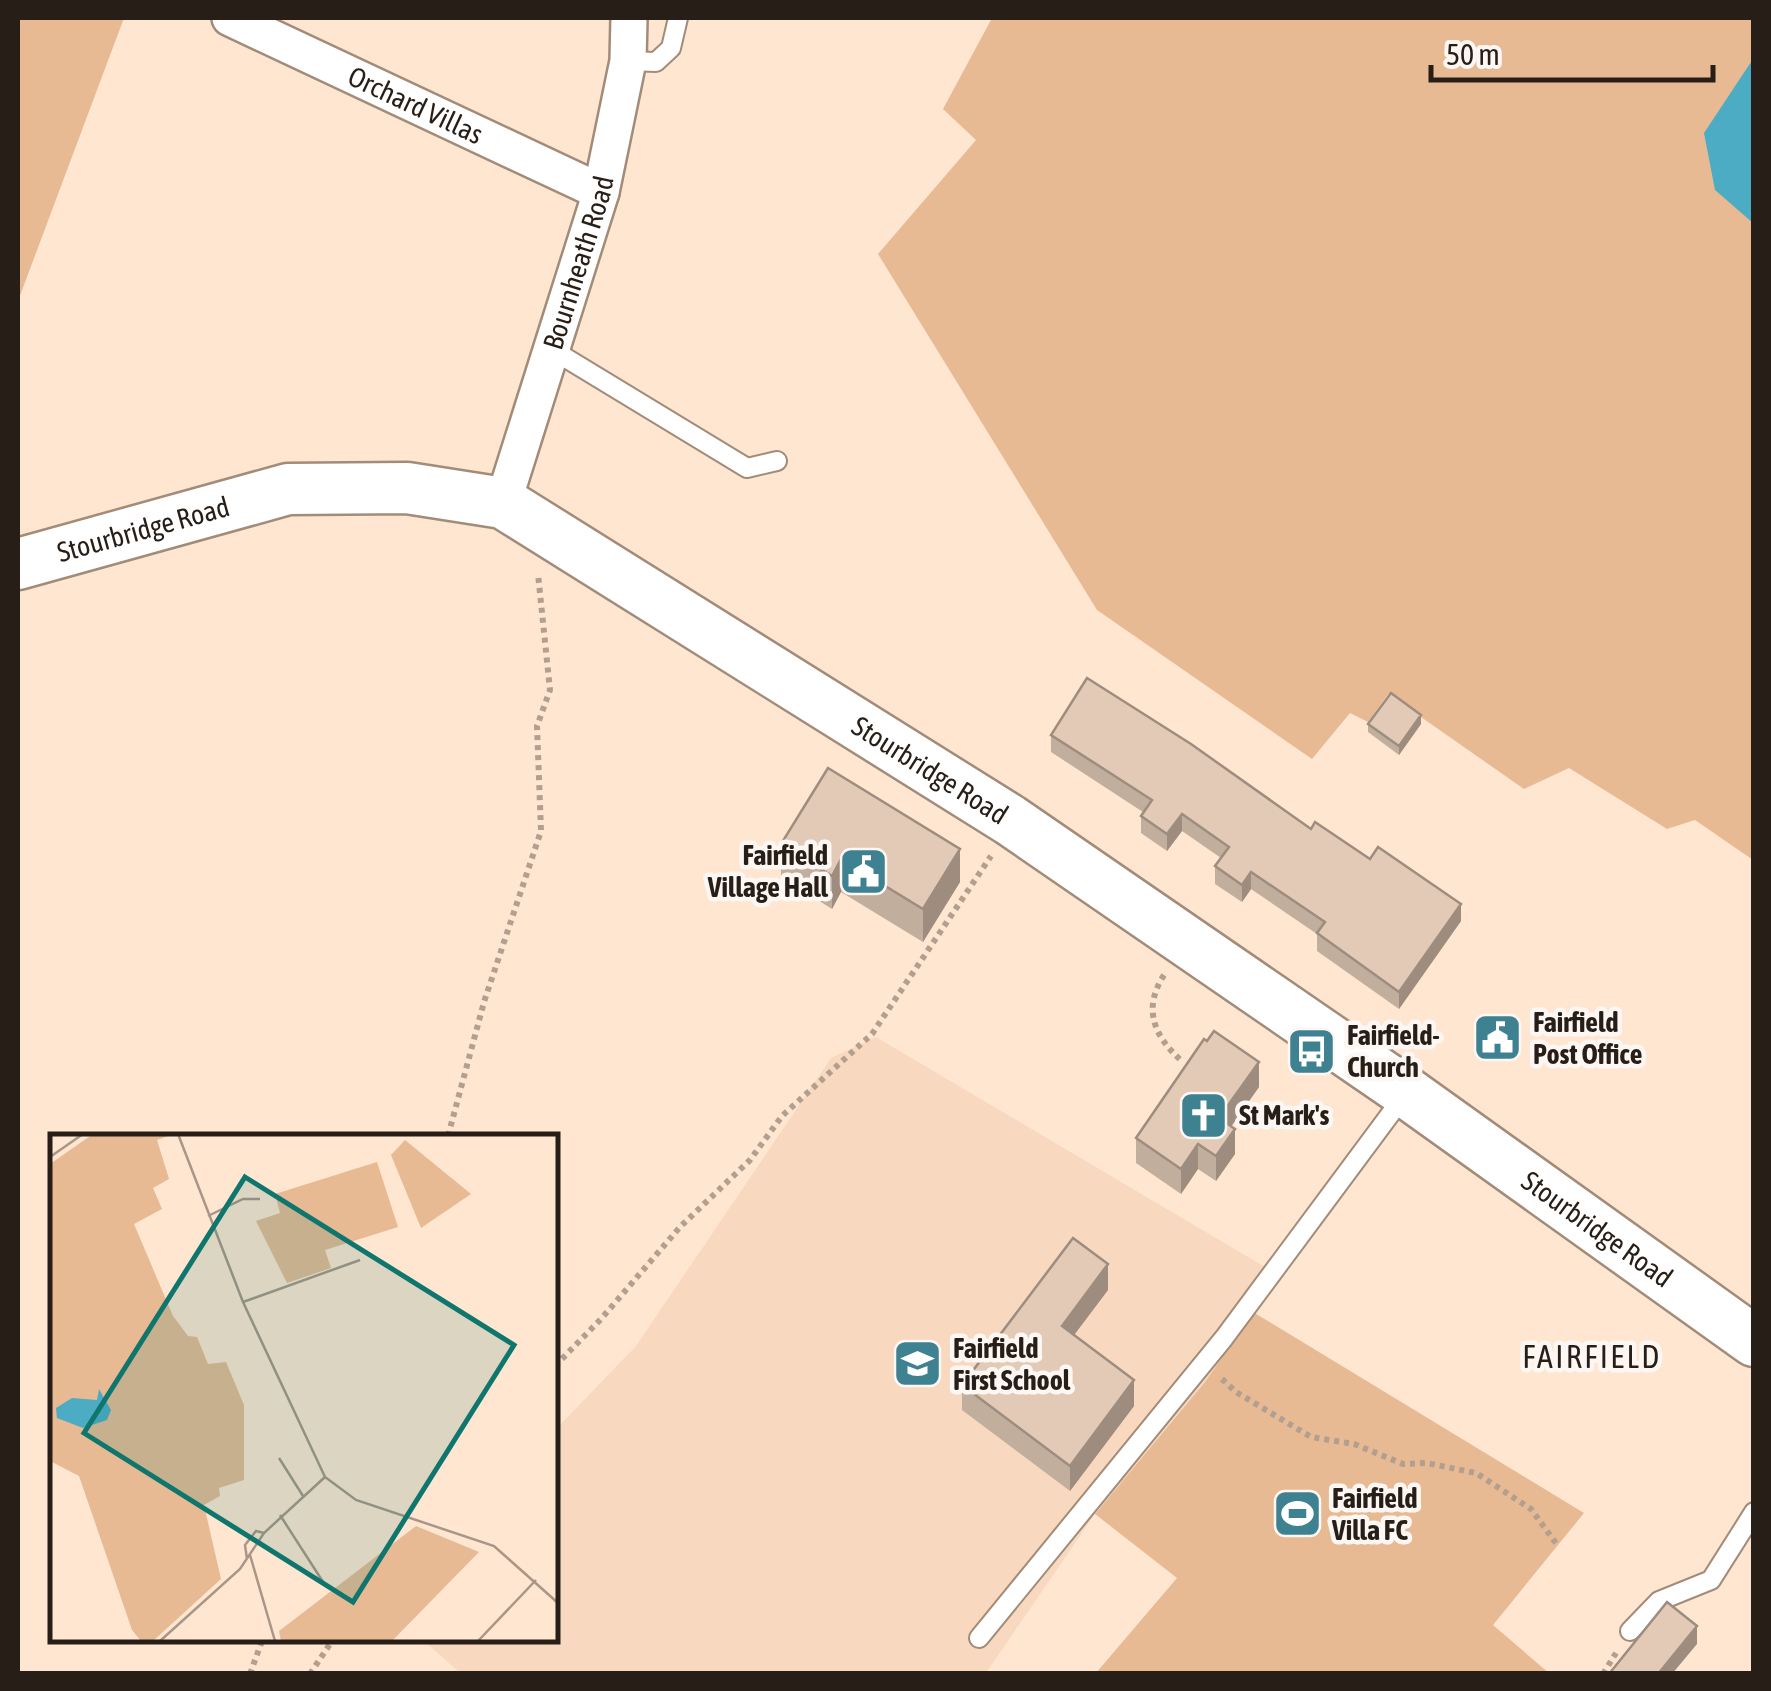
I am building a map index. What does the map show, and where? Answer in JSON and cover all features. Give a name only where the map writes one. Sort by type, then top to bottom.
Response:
[{"type":"main road","name":"Stourbridge Road","points":[[18,564],[288,489],[408,488],[518,512],[1014,823],[1406,1092],[1754,1340]]},
{"type":"street","name":"Orchard Villas","points":[[230,18],[600,192]]},
{"type":"street","name":"Bournheath Road","points":[[518,512],[551,349],[600,192],[628,61],[628,18]]},
{"type":"lane","points":[[628,61],[656,62],[671,48],[678,18]]},
{"type":"lane","points":[[551,349],[747,468],[778,461]]},
{"type":"lane","points":[[979,1638],[1224,1338],[1406,1092]]},
{"type":"lane","points":[[1630,1631],[1660,1601],[1711,1580],[1754,1512]]},
{"type":"path","points":[[449,1134],[484,1002],[540,831],[537,726],[550,690],[518,512]]},
{"type":"path","points":[[558,1363],[680,1227],[750,1160],[782,1116],[872,1034],[1014,823]]},
{"type":"path","points":[[1183,1062],[1158,1036],[1152,1020],[1158,985],[1188,942]]},
{"type":"path","points":[[1213,1371],[1236,1392],[1311,1436],[1354,1444],[1403,1464],[1476,1473],[1531,1509],[1558,1546]]},
{"type":"path","points":[[250,1674],[262,1641]]},
{"type":"path","points":[[310,1674],[332,1641]]},
{"type":"shaded area","points":[[18,18],[124,18],[18,301]]},
{"type":"shaded area","points":[[992,18],[1753,18],[1753,860],[1695,820],[1667,829],[1569,768],[1524,789],[1388,694],[1368,722],[1350,713],[1312,759],[1097,610],[878,254],[976,140],[943,109]]},
{"type":"shaded area","name":"Fairfield First School","points":[[876,1037],[1265,1267],[1253,1312],[1205,1382],[1095,1514],[986,1673],[460,1673],[424,1641],[558,1641],[558,1427],[636,1346],[831,1058]]},
{"type":"shaded area","points":[[1253,1312],[1584,1513],[1493,1625],[1550,1674],[1096,1673],[1177,1578],[1095,1514],[1205,1382]]},
{"type":"water","points":[[1753,59],[1753,223],[1715,190],[1704,133]]},
{"type":"building","points":[[1087,678],[1191,744],[1311,829],[1315,822],[1370,859],[1378,847],[1461,904],[1399,992],[1317,933],[1325,922],[1251,872],[1242,885],[1215,866],[1229,847],[1182,814],[1167,834],[1141,816],[1152,800],[1051,735]]},
{"type":"building","points":[[1391,693],[1421,715],[1399,746],[1368,724]]},
{"type":"building","points":[[828,768],[960,849],[923,909],[841,859],[832,876],[781,844]]},
{"type":"building","name":"St Mark's","points":[[1214,1031],[1259,1062],[1219,1118],[1235,1129],[1216,1156],[1198,1144],[1181,1169],[1136,1138],[1204,1039],[1207,1041]]},
{"type":"building","points":[[1073,1238],[1108,1264],[1062,1326],[1134,1380],[1070,1466],[962,1385]]},
{"type":"building","points":[[1667,1602],[1697,1626],[1658,1674],[1609,1674]]},
{"type":"place","name":"Fairfield Village Hall","points":[[863,871]]},
{"type":"place","name":"Fairfield Post Office","points":[[1498,1038]]},
{"type":"place","name":"Fairfield- Church","points":[[1312,1051]]},
{"type":"place","name":"St Mark's","points":[[1204,1115]]},
{"type":"place","name":"Fairfield First School","points":[[918,1364]]},
{"type":"place","name":"Fairfield Villa FC","points":[[1297,1514]]},
{"type":"district","name":"FAIRFIELD","points":[[1592,1356]]}]
